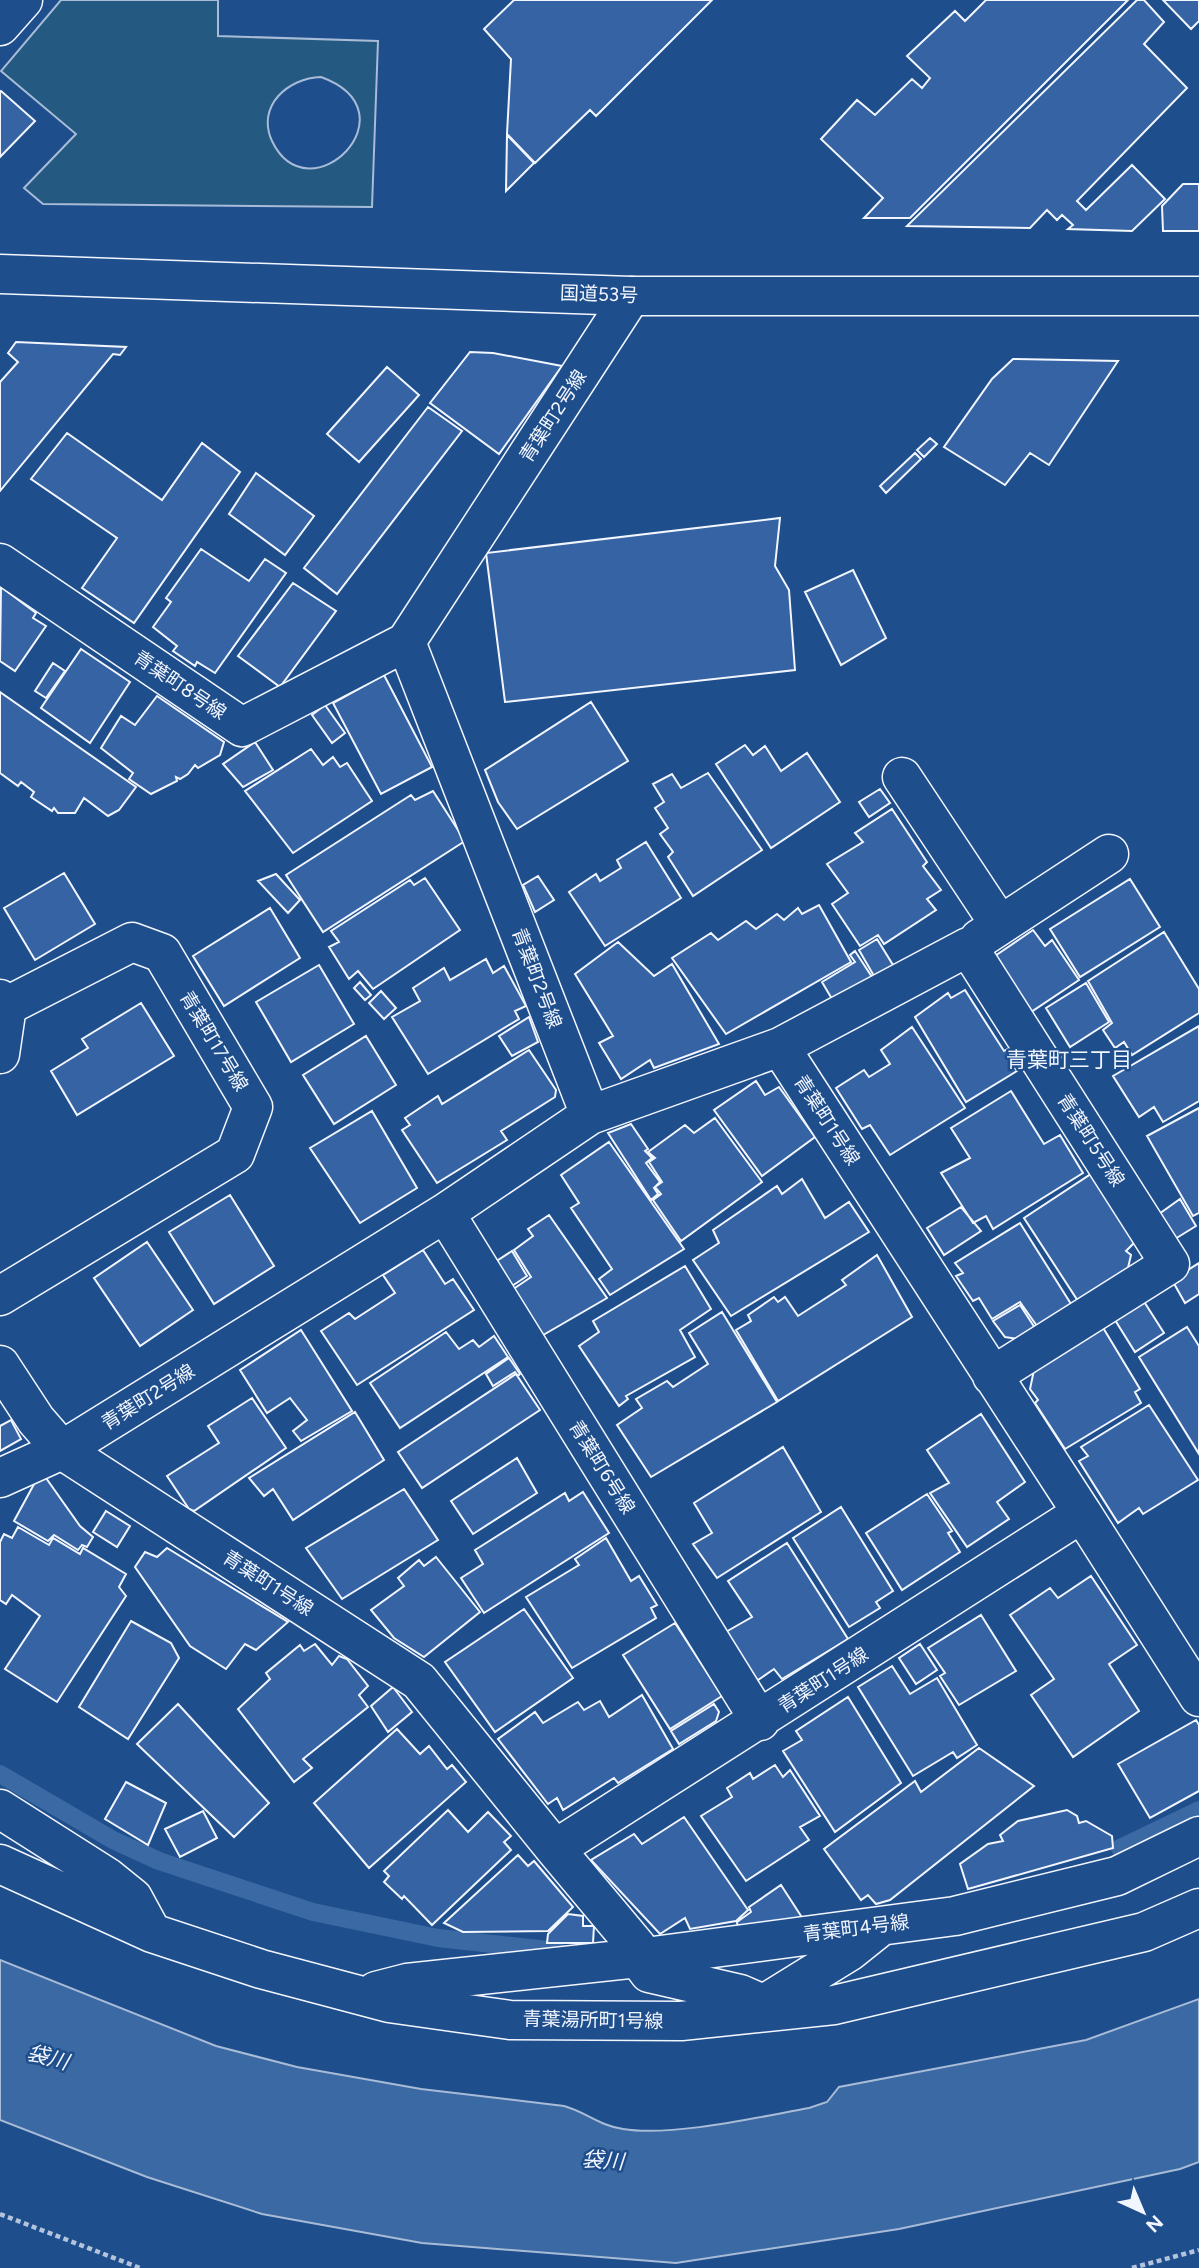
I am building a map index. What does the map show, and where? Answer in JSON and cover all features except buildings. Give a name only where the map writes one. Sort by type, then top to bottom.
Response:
[{"type":"main road","points":[[0,26],[23,0]]},
{"type":"main road","name":"国道53号","points":[[0,274],[631,296],[1199,296]]},
{"type":"main road","name":"青葉町2号線","points":[[0,1478],[62,1450],[445,1213],[590,1115],[406,642],[631,296]]},
{"type":"main road","name":"青葉町8号線","points":[[0,563],[242,727],[406,642]]},
{"type":"main road","points":[[902,777],[1000,925]]},
{"type":"main road","points":[[590,1115],[780,1047],[968,947],[1109,854]]},
{"type":"main road","name":"青葉町17号線","points":[[0,1296],[235,1154],[253,1107],[162,953],[132,942],[4,1003]]},
{"type":"main road","name":"青葉町5号線","points":[[968,947],[1185,1256],[992,1376]]},
{"type":"main road","points":[[0,1054],[4,1003]]},
{"type":"main road","name":"青葉町1号線","points":[[0,1364],[36,1420],[62,1450],[419,1681],[555,1849],[760,1721],[1082,1513],[780,1047]]},
{"type":"main road","name":"青葉町6号線","points":[[445,1213],[760,1721]]},
{"type":"main road","points":[[1082,1513],[1199,1697]]},
{"type":"main road","points":[[0,1810],[115,1884],[132,1898],[152,1933]]},
{"type":"main road","name":"青葉町4号線","points":[[360,1995],[407,1983],[638,1958],[955,1916],[1117,1876],[1199,1836]]},
{"type":"main road","points":[[555,1849],[637,1947],[638,1958],[649,1973],[740,1994],[771,2008],[881,1925]]},
{"type":"main road","name":"青葉湯所町1号線","points":[[0,1864],[152,1933],[261,1969],[389,2003],[510,2020],[681,2021],[771,2008],[834,2005],[1144,1932],[1199,1908]]},
{"type":"path","points":[[0,2214],[141,2268]]},
{"type":"path","points":[[1132,2268],[1199,2250]]},
{"type":"shaded area","points":[[61,0],[218,0],[218,36],[378,41],[372,207],[43,204],[24,188],[76,134],[1,71]],"holes":[[[321,77],[348,93],[359,113],[357,133],[346,151],[329,164],[309,168],[289,162],[272,141],[268,128],[268,116],[278,96],[297,82]]]},
{"type":"water","name":"袋川","points":[[0,1960],[216,2046],[297,2067],[421,2089],[564,2106],[615,2127],[643,2131],[716,2125],[809,2108],[827,2102],[839,2087],[1086,2040],[1199,1999],[1199,2162],[1180,2169],[899,2229],[676,2263],[422,2243],[262,2214],[147,2177],[0,2120]]},
{"type":"waterway","points":[[0,1774],[113,1840],[159,1861],[313,1912],[438,1938],[557,1951]]},
{"type":"waterway","points":[[1120,1848],[1199,1810]]},
{"type":"district","name":"青葉町三丁目","points":[[1069,1059]]}]
